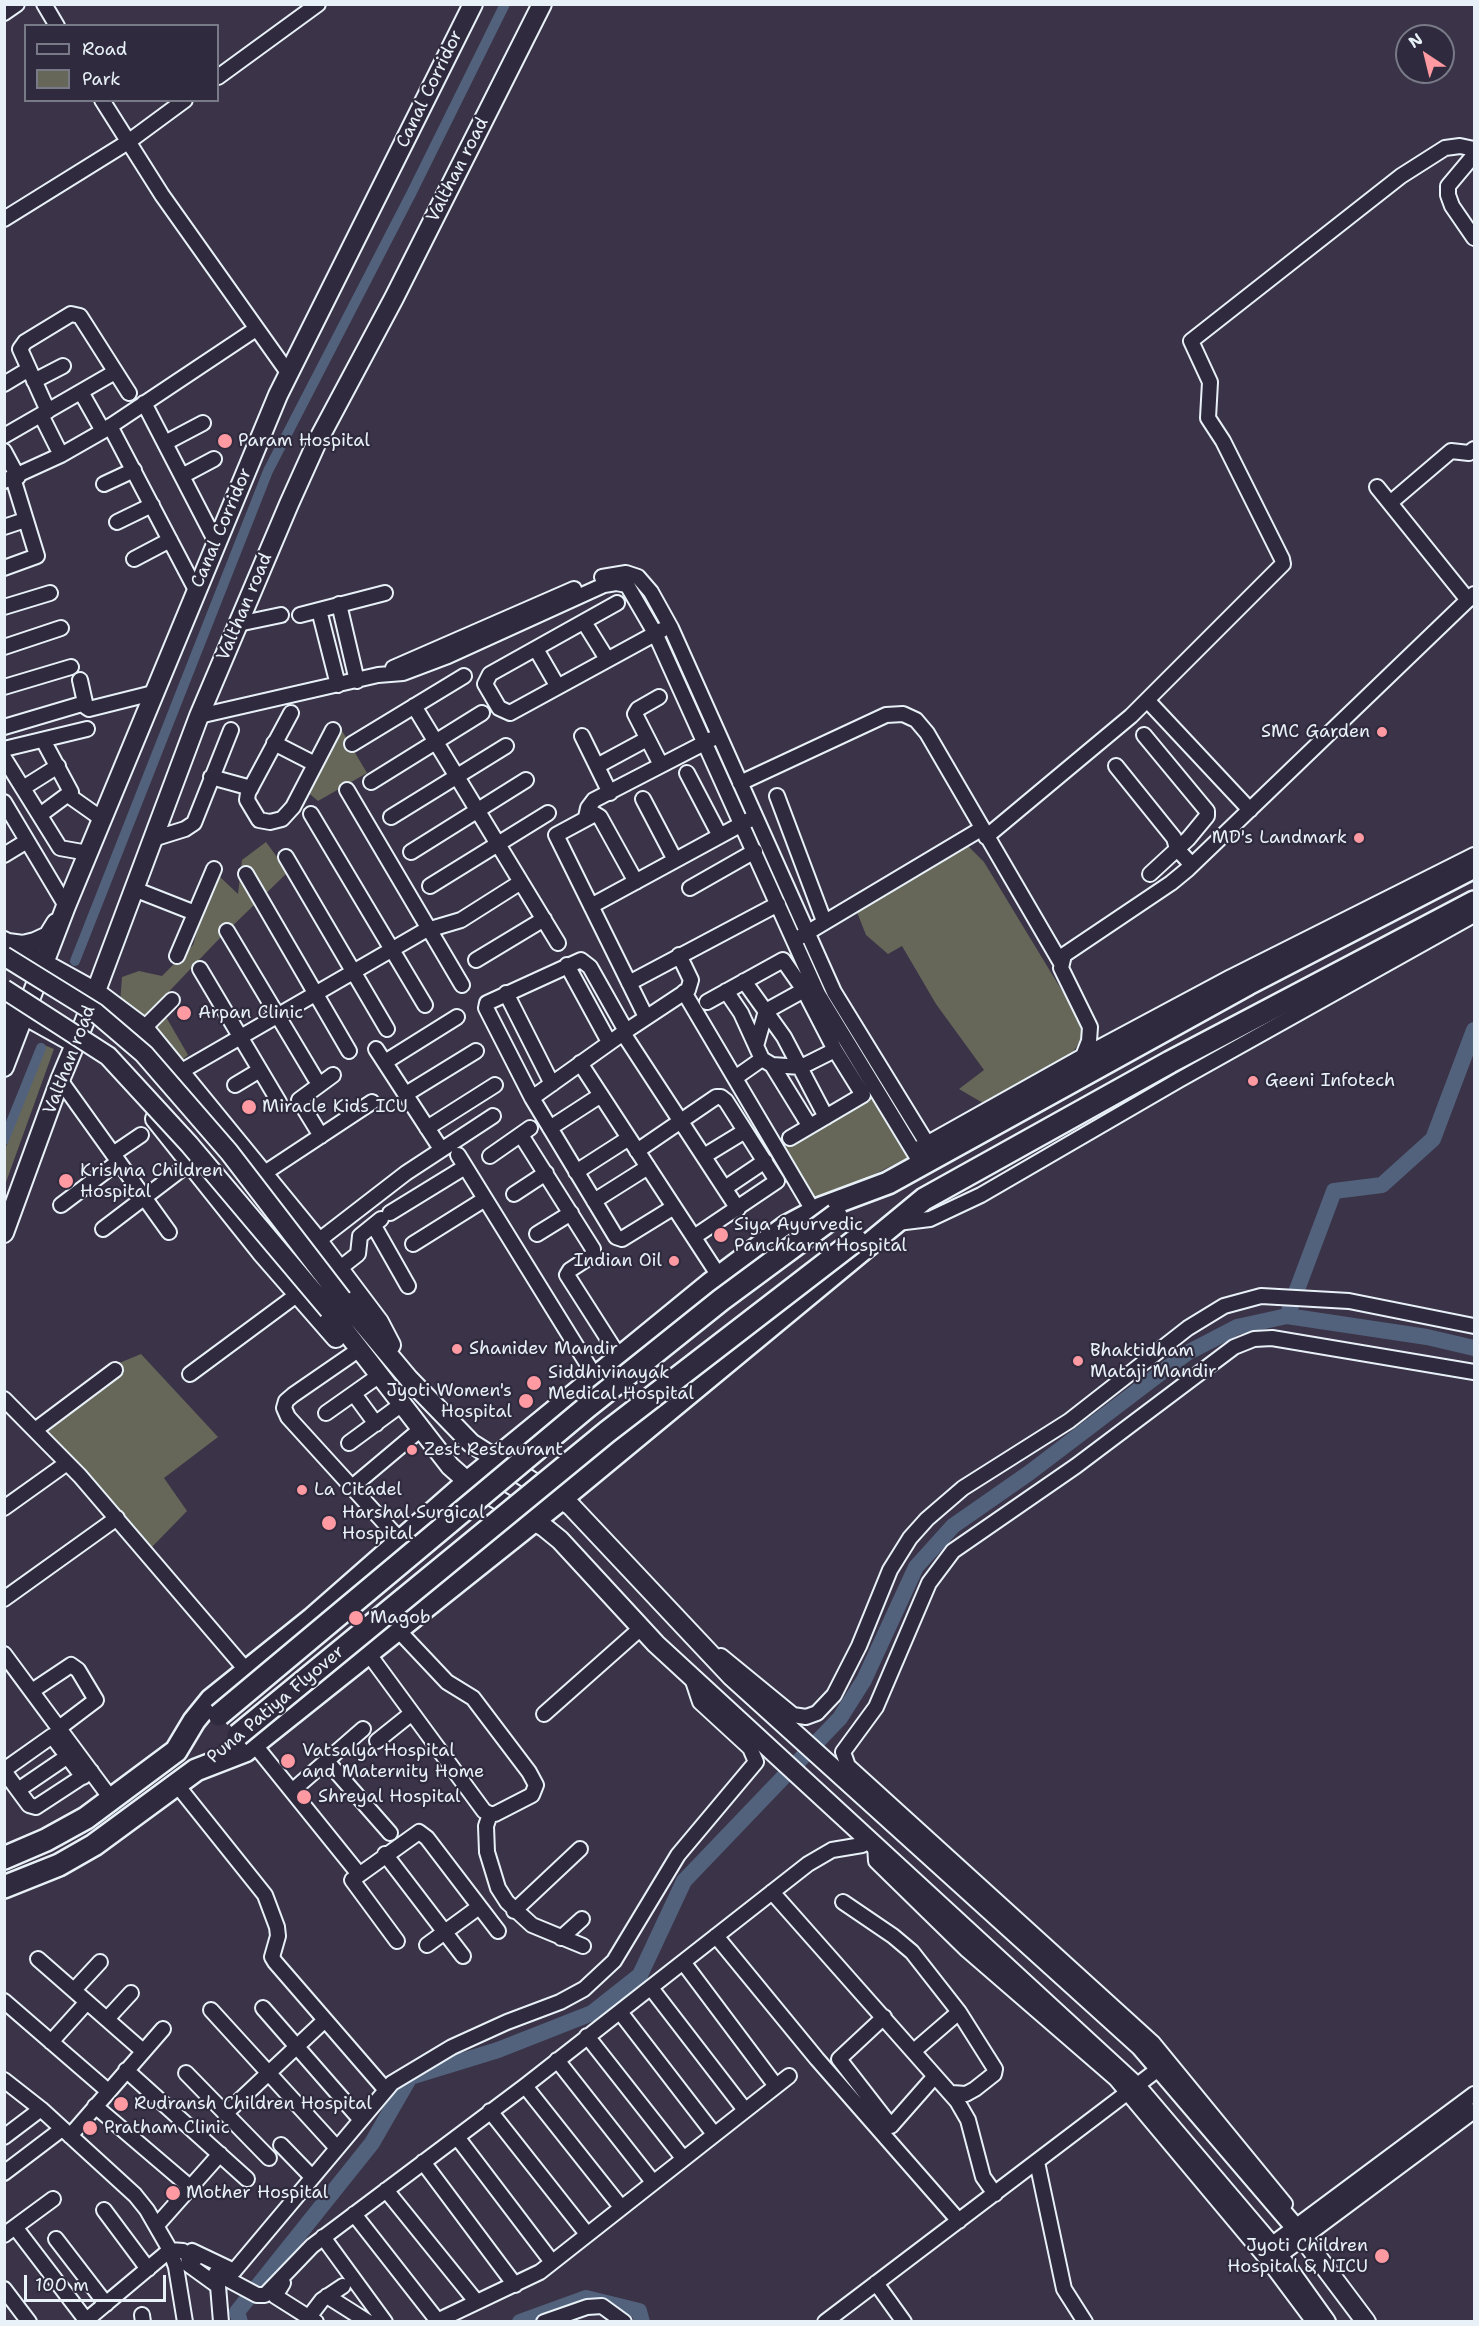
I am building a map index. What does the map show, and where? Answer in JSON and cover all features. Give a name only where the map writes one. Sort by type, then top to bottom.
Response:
[{"type":"highway","points":[[176,1751],[194,1721],[211,1700],[248,1671],[468,1482],[719,1276],[786,1226],[814,1212],[888,1183],[925,1154],[1240,981],[1399,906],[1474,867]]},
{"type":"highway","points":[[246,1739],[368,1653],[561,1499],[924,1199],[1170,1062],[1432,932],[1474,902]]},
{"type":"highway","points":[[1375,905],[1399,906]]},
{"type":"highway","name":"Puna Patiya Flyover","points":[[8,1853],[67,1830],[109,1802],[176,1751],[586,1408],[730,1293],[836,1215],[888,1183]]},
{"type":"highway","name":"Puna Patiya Flyover","points":[[124,1825],[196,1770],[246,1739],[606,1432],[856,1240],[924,1199]]},
{"type":"highway","points":[[11,1884],[59,1865],[124,1825]]},
{"type":"highway","points":[[4,1900],[62,1875],[98,1853],[124,1825]]},
{"type":"main road","name":"Canal Corridor","points":[[4,1067],[14,1009],[44,965],[153,693],[289,374],[473,4]]},
{"type":"main road","name":"Valthan road","points":[[4,1233],[199,716],[316,444],[394,298],[542,4]]},
{"type":"main road","points":[[5,947],[23,945],[48,936],[66,906]]},
{"type":"main road","points":[[5,947],[96,992],[144,1028],[318,1241],[378,1322],[409,1379]]},
{"type":"main road","points":[[5,947],[96,1014],[144,1054],[229,1152],[336,1304],[384,1383]]},
{"type":"main road","points":[[4,989],[89,1041],[115,1063],[336,1304],[471,1443],[495,1461],[561,1499],[579,1513],[731,1677],[1140,2046],[1164,2065],[1301,2230],[1366,2322]]},
{"type":"main road","points":[[14,1009],[75,1044],[123,1082],[298,1294],[351,1354],[384,1383],[450,1466],[468,1482],[560,1540],[641,1628],[709,1695],[855,1826],[1132,2089],[1275,2250],[1326,2322]]},
{"type":"street","points":[[4,13],[17,4]]},
{"type":"street","points":[[44,4],[56,24]]},
{"type":"street","points":[[219,76],[318,4]]},
{"type":"street","points":[[103,102],[128,142],[289,374]]},
{"type":"street","points":[[4,219],[128,142],[182,102]]},
{"type":"street","points":[[794,941],[824,921],[983,833],[1147,700],[1283,564],[1223,441],[1208,418],[1210,382],[1191,340],[1401,176],[1445,148],[1460,146],[1474,149]]},
{"type":"street","points":[[1474,155],[1448,186],[1448,195],[1452,206],[1474,238]]},
{"type":"street","points":[[62,455],[44,413],[32,375],[20,349],[21,346],[76,313],[129,393]]},
{"type":"street","points":[[12,479],[62,455],[106,429],[256,329]]},
{"type":"street","points":[[4,384],[63,366]]},
{"type":"street","points":[[4,436],[116,372]]},
{"type":"street","points":[[81,392],[134,470],[196,590]]},
{"type":"street","points":[[144,403],[216,542]]},
{"type":"street","points":[[165,443],[203,423]]},
{"type":"street","points":[[1390,503],[1451,452],[1469,453],[1474,449]]},
{"type":"street","points":[[4,451],[37,556],[4,568]]},
{"type":"street","points":[[182,476],[214,459]]},
{"type":"street","points":[[104,484],[134,470]]},
{"type":"street","points":[[1083,1056],[1089,1041],[1090,1027],[1061,969],[1064,955],[1171,883],[1192,865],[1471,597],[1377,487]]},
{"type":"street","points":[[117,522],[152,505]]},
{"type":"street","points":[[4,527],[25,520]]},
{"type":"street","points":[[134,559],[170,540]]},
{"type":"street","points":[[199,716],[378,675],[614,574],[626,573],[645,583],[669,626],[740,783],[755,851],[818,994],[925,1154]]},
{"type":"street","points":[[378,675],[403,673],[448,656],[594,590],[616,583],[627,585],[655,633],[706,742],[749,820],[834,992],[925,1154]]},
{"type":"street","points":[[4,608],[50,593]]},
{"type":"street","points":[[300,615],[385,593]]},
{"type":"street","points":[[617,603],[489,674],[485,684],[499,708],[510,713],[669,626]]},
{"type":"street","points":[[339,604],[357,681]]},
{"type":"street","points":[[319,610],[338,685]]},
{"type":"street","points":[[238,624],[281,615]]},
{"type":"street","points":[[584,622],[606,659]]},
{"type":"street","points":[[4,647],[61,628]]},
{"type":"street","points":[[536,649],[558,687]]},
{"type":"street","points":[[4,687],[71,666]]},
{"type":"street","points":[[352,744],[464,676]]},
{"type":"street","points":[[80,680],[85,703],[89,709],[153,693]]},
{"type":"street","points":[[659,697],[638,709],[635,714],[661,765]]},
{"type":"street","points":[[1147,700],[1250,810]]},
{"type":"street","points":[[85,703],[4,729],[6,752],[23,788],[60,848],[88,853]]},
{"type":"street","points":[[414,706],[558,943]]},
{"type":"street","points":[[291,713],[251,788],[247,800],[260,820],[270,822],[282,819],[293,807],[333,730]]},
{"type":"street","points":[[371,782],[482,713]]},
{"type":"street","points":[[740,783],[886,715],[903,714],[916,720],[927,732],[983,833],[1061,963]]},
{"type":"street","points":[[6,752],[87,729]]},
{"type":"street","points":[[153,839],[190,827],[231,730]]},
{"type":"street","points":[[586,818],[590,804],[719,735]]},
{"type":"street","points":[[1144,735],[1207,811],[1204,823],[1180,842],[1150,874]]},
{"type":"street","points":[[582,736],[610,793]]},
{"type":"street","points":[[597,766],[647,739]]},
{"type":"street","points":[[40,815],[68,795],[70,788],[43,740]]},
{"type":"street","points":[[274,743],[315,765]]},
{"type":"street","points":[[391,817],[506,746]]},
{"type":"street","points":[[23,788],[58,766]]},
{"type":"street","points":[[1116,766],[1180,842],[1192,865]]},
{"type":"street","points":[[687,773],[720,836]]},
{"type":"street","points":[[212,777],[251,788]]},
{"type":"street","points":[[411,852],[526,780]]},
{"type":"street","points":[[347,790],[462,985]]},
{"type":"street","points":[[68,795],[102,819]]},
{"type":"street","points":[[777,796],[824,921]]},
{"type":"street","points":[[643,799],[675,860]]},
{"type":"street","points":[[4,802],[66,906]]},
{"type":"street","points":[[430,886],[548,813]]},
{"type":"street","points":[[311,814],[425,1005]]},
{"type":"street","points":[[636,882],[600,817],[595,814],[556,836],[646,1017]]},
{"type":"street","points":[[591,906],[749,820]]},
{"type":"street","points":[[4,855],[27,841]]},
{"type":"street","points":[[1180,842],[1203,855]]},
{"type":"street","points":[[690,888],[755,851]]},
{"type":"street","points":[[1044,1087],[1083,1056],[1240,981],[1375,905],[1474,855]]},
{"type":"street","points":[[286,857],[387,1029]]},
{"type":"street","points":[[177,956],[214,869]]},
{"type":"street","points":[[246,874],[349,1051]]},
{"type":"street","points":[[180,1072],[429,929],[461,920],[521,882]]},
{"type":"street","points":[[134,889],[195,913]]},
{"type":"street","points":[[629,983],[777,904]]},
{"type":"street","points":[[897,1223],[930,1219],[981,1195],[1432,932],[1474,915]]},
{"type":"street","points":[[476,960],[544,919]]},
{"type":"street","points":[[227,931],[315,1078]]},
{"type":"street","points":[[532,1098],[692,985],[679,955]]},
{"type":"street","points":[[674,1207],[619,1239],[532,1098],[486,1008],[489,1000],[567,965],[581,960],[586,962],[624,1032],[738,1209]]},
{"type":"street","points":[[707,1002],[783,960],[804,990],[835,1050],[863,1095],[790,1138]]},
{"type":"street","points":[[567,965],[609,1042]]},
{"type":"street","points":[[200,969],[279,1102]]},
{"type":"street","points":[[744,981],[801,1067],[826,1117]]},
{"type":"street","points":[[756,1046],[766,1011],[804,990]]},
{"type":"street","points":[[726,991],[741,1013],[756,1046],[809,1125]]},
{"type":"street","points":[[684,992],[814,1212]]},
{"type":"street","points":[[506,993],[552,1084]]},
{"type":"street","points":[[144,1028],[172,1000]]},
{"type":"street","points":[[4,1030],[14,1009]]},
{"type":"street","points":[[385,1062],[457,1017]]},
{"type":"street","points":[[376,1049],[441,1149]]},
{"type":"street","points":[[735,1078],[767,1062],[801,1067],[835,1050]]},
{"type":"street","points":[[406,1094],[476,1051]]},
{"type":"street","points":[[580,1063],[719,1276]]},
{"type":"street","points":[[235,1085],[260,1070]]},
{"type":"street","points":[[321,1136],[299,1100],[333,1076]]},
{"type":"street","points":[[60,1080],[169,1232]]},
{"type":"street","points":[[427,1128],[495,1085]]},
{"type":"street","points":[[550,1128],[601,1095]]},
{"type":"street","points":[[637,1150],[716,1097],[721,1097],[746,1131],[777,1181],[694,1237]]},
{"type":"street","points":[[263,1174],[372,1102]]},
{"type":"street","points":[[318,1241],[441,1149],[493,1116]]},
{"type":"street","points":[[490,1156],[526,1131],[546,1173],[594,1253],[570,1270],[567,1275],[620,1358]]},
{"type":"street","points":[[704,1156],[746,1131]]},
{"type":"street","points":[[61,1205],[141,1135]]},
{"type":"street","points":[[576,1172],[629,1138]]},
{"type":"street","points":[[339,1269],[358,1254],[360,1236],[462,1161],[596,1378]]},
{"type":"street","points":[[725,1188],[765,1161]]},
{"type":"street","points":[[103,1229],[191,1162]]},
{"type":"street","points":[[594,1201],[648,1167]]},
{"type":"street","points":[[514,1194],[546,1173]]},
{"type":"street","points":[[413,1244],[485,1199]]},
{"type":"street","points":[[537,1234],[571,1214]]},
{"type":"street","points":[[382,1219],[408,1286]]},
{"type":"street","points":[[190,1374],[298,1294]]},
{"type":"street","points":[[683,1626],[783,1709],[793,1715],[806,1717],[817,1713],[834,1695],[860,1647],[873,1607],[890,1570],[910,1538],[927,1519],[963,1488],[1069,1421],[1205,1316],[1243,1300],[1261,1296],[1349,1301],[1474,1326]]},
{"type":"street","points":[[832,2319],[876,2283],[1164,2065],[1153,2043],[848,1766],[843,1757],[846,1745],[876,1707],[929,1583],[953,1551],[1077,1466],[1234,1347],[1254,1339],[1272,1338],[1474,1372]]},
{"type":"street","points":[[351,1354],[293,1395],[286,1401],[284,1408],[288,1417],[401,1541]]},
{"type":"street","points":[[35,1430],[115,1370]]},
{"type":"street","points":[[326,1413],[354,1394],[384,1383]]},
{"type":"street","points":[[354,1394],[376,1424]]},
{"type":"street","points":[[4,1400],[67,1463],[117,1518],[248,1671]]},
{"type":"street","points":[[349,1443],[402,1404]]},
{"type":"street","points":[[352,1487],[421,1429]]},
{"type":"street","points":[[4,1508],[67,1463]]},
{"type":"street","points":[[4,1599],[117,1518]]},
{"type":"street","points":[[544,1714],[641,1628]]},
{"type":"street","points":[[397,1629],[447,1682],[473,1698],[533,1779],[536,1791],[532,1795],[489,1814]]},
{"type":"street","points":[[368,1653],[489,1814],[485,1840],[489,1863],[498,1888],[514,1911],[531,1925],[583,1946]]},
{"type":"street","points":[[6,1660],[59,1728],[87,1774],[109,1802]]},
{"type":"street","points":[[32,1691],[71,1665],[78,1670],[96,1700],[59,1728]]},
{"type":"street","points":[[221,2322],[218,2286],[189,2265],[195,2251],[234,2271],[385,2089],[406,2072],[452,2047],[507,2022],[560,2002],[584,1989],[614,1961],[678,1855],[756,1762],[750,1748],[700,1702],[692,1678]]},
{"type":"street","points":[[377,1741],[412,1713]]},
{"type":"street","points":[[292,1791],[363,1729]]},
{"type":"street","points":[[52,1736],[87,1774],[36,1808],[29,1804],[4,1771],[52,1736]]},
{"type":"street","points":[[246,1739],[292,1791],[358,1873]]},
{"type":"street","points":[[18,1790],[68,1756]]},
{"type":"street","points":[[326,1760],[390,1833]]},
{"type":"street","points":[[177,1785],[265,1895],[277,1926],[278,1936],[272,1957],[385,2089]]},
{"type":"street","points":[[397,1941],[352,1880],[358,1873],[414,1833],[423,1834],[498,1931]]},
{"type":"street","points":[[170,2250],[191,2257],[262,2296],[323,2237],[525,2086],[772,1892],[832,1850],[873,1843]]},
{"type":"street","points":[[514,1911],[580,1849]]},
{"type":"street","points":[[385,1854],[463,1956]]},
{"type":"street","points":[[772,1892],[952,2094],[968,2120],[983,2177],[995,2194]]},
{"type":"street","points":[[843,1902],[893,1936],[912,1952],[959,2012],[995,2068],[994,2074],[975,2089],[966,2094],[952,2094]]},
{"type":"street","points":[[427,1945],[479,1906]]},
{"type":"street","points":[[561,1938],[582,1919]]},
{"type":"street","points":[[716,1936],[817,2059],[886,2129]]},
{"type":"street","points":[[38,1959],[143,2051]]},
{"type":"street","points":[[74,1990],[100,1962]]},
{"type":"street","points":[[683,1962],[776,2086]]},
{"type":"street","points":[[651,1988],[745,2110]]},
{"type":"street","points":[[107,2019],[131,1993]]},
{"type":"street","points":[[4,2001],[108,2091]]},
{"type":"street","points":[[51,2042],[87,2002]]},
{"type":"street","points":[[263,2008],[360,2119]]},
{"type":"street","points":[[211,2010],[337,2148]]},
{"type":"street","points":[[620,2012],[714,2134]]},
{"type":"street","points":[[915,2050],[959,2012]]},
{"type":"street","points":[[884,2017],[839,2059],[886,2129],[959,2221]]},
{"type":"street","points":[[225,2114],[325,2020]]},
{"type":"street","points":[[4,2172],[66,2133],[95,2106],[163,2029]]},
{"type":"street","points":[[587,2036],[683,2158]]},
{"type":"street","points":[[557,2060],[653,2182]]},
{"type":"street","points":[[126,2070],[247,2179]]},
{"type":"street","points":[[186,2073],[269,2158]]},
{"type":"street","points":[[354,2214],[436,2321],[475,2300],[515,2285],[552,2262],[789,2076]]},
{"type":"street","points":[[886,2129],[935,2076]]},
{"type":"street","points":[[4,2080],[41,2109],[135,2195],[157,2225],[170,2250],[176,2267],[185,2322]]},
{"type":"street","points":[[525,2086],[621,2207]]},
{"type":"street","points":[[1132,2089],[1314,2322]]},
{"type":"street","points":[[1275,2250],[1474,2094]]},
{"type":"street","points":[[95,2106],[190,2187]]},
{"type":"street","points":[[4,2137],[41,2109]]},
{"type":"street","points":[[1301,2230],[1474,2110]]},
{"type":"street","points":[[490,2111],[587,2234]]},
{"type":"street","points":[[456,2137],[552,2262]]},
{"type":"street","points":[[281,2145],[312,2177]]},
{"type":"street","points":[[157,2225],[220,2154]]},
{"type":"street","points":[[423,2162],[515,2285]]},
{"type":"street","points":[[1037,2162],[1064,2289],[1085,2322]]},
{"type":"street","points":[[386,2190],[475,2300]]},
{"type":"street","points":[[53,2199],[10,2231],[85,2321],[170,2250]]},
{"type":"street","points":[[104,2210],[148,2269]]},
{"type":"street","points":[[1301,2230],[1374,2322]]},
{"type":"street","points":[[323,2237],[385,2322]]},
{"type":"street","points":[[56,2239],[106,2304]]},
{"type":"street","points":[[298,2259],[299,2263],[275,2296],[313,2319],[327,2296],[343,2286]]},
{"type":"street","points":[[876,2283],[904,2322]]},
{"type":"street","points":[[4,2289],[29,2322]]},
{"type":"street","points":[[327,2296],[359,2319]]},
{"type":"street","points":[[544,2322],[571,2317],[602,2306],[624,2322]]},
{"type":"green space","points":[[338,724],[367,773],[318,801],[305,790]]},
{"type":"green space","points":[[266,842],[288,872],[158,1003],[188,1055],[177,1064],[120,1004],[122,977],[139,971],[162,976],[193,945],[205,905],[219,876],[238,894],[242,860]]},
{"type":"green space","points":[[968,846],[984,862],[1081,1022],[1081,1040],[1071,1055],[1009,1091],[983,1103],[959,1089],[984,1070],[936,1004],[902,946],[888,954],[866,935],[855,907]]},
{"type":"green space","points":[[832,970],[863,1028],[927,1130],[907,1158],[815,1204],[794,1169],[779,1176],[752,1137],[767,1122],[784,1145],[881,1090],[815,979]]},
{"type":"green space","points":[[39,1043],[54,1049],[5,1185],[5,1150]]},
{"type":"green space","points":[[141,1354],[218,1437],[164,1478],[187,1511],[151,1548],[110,1499],[36,1420],[112,1366]]},
{"type":"waterway","points":[[75,961],[268,471],[411,194],[505,4]]},
{"type":"waterway","points":[[1289,1311],[1334,1191],[1382,1185],[1433,1139],[1474,1030]]},
{"type":"waterway","points":[[4,1140],[41,1048]]},
{"type":"waterway","points":[[240,2322],[237,2312],[372,2143],[410,2077],[498,2050],[592,2013],[640,1975],[684,1881],[840,1718],[864,1680],[916,1567],[953,1526],[1029,1473],[1187,1353],[1237,1327],[1287,1316],[1427,1337],[1474,1348]]},
{"type":"waterway","points":[[520,2322],[586,2298],[639,2311],[642,2322]]},
{"type":"place","name":"Param Hospital","points":[[225,441]]},
{"type":"place","name":"SMC Garden","points":[[1382,732]]},
{"type":"place","name":"MD's Landmark","points":[[1359,838]]},
{"type":"place","name":"Arpan Clinic","points":[[184,1013]]},
{"type":"place","name":"Geeni Infotech","points":[[1253,1081]]},
{"type":"place","name":"Miracle Kids ICU","points":[[249,1107]]},
{"type":"place","name":"Krishna Children Hospital","points":[[66,1181]]},
{"type":"place","name":"Siya Ayurvedic Panchkarm Hospital","points":[[721,1235]]},
{"type":"place","name":"Indian Oil","points":[[674,1261]]},
{"type":"place","name":"Shanidev Mandir","points":[[457,1349]]},
{"type":"place","name":"Bhaktidham Mataji Mandir","points":[[1078,1361]]},
{"type":"place","name":"Siddhivinayak Medical Hospital","points":[[534,1383]]},
{"type":"place","name":"Jyoti Women's Hospital","points":[[526,1401]]},
{"type":"place","name":"Zest Restaurant","points":[[412,1450]]},
{"type":"place","name":"La Citadel","points":[[302,1490]]},
{"type":"place","name":"Harshal Surgical Hospital","points":[[329,1523]]},
{"type":"place","name":"Magob","points":[[356,1618]]},
{"type":"place","name":"Vatsalya Hospital and Maternity Home","points":[[288,1761]]},
{"type":"place","name":"Shreyal Hospital","points":[[304,1797]]},
{"type":"place","name":"Rudransh Children Hospital","points":[[121,2104]]},
{"type":"place","name":"Pratham Clinic","points":[[90,2128]]},
{"type":"place","name":"Mother Hospital","points":[[173,2193]]},
{"type":"place","name":"Jyoti Children Hospital & NICU","points":[[1382,2256]]}]
